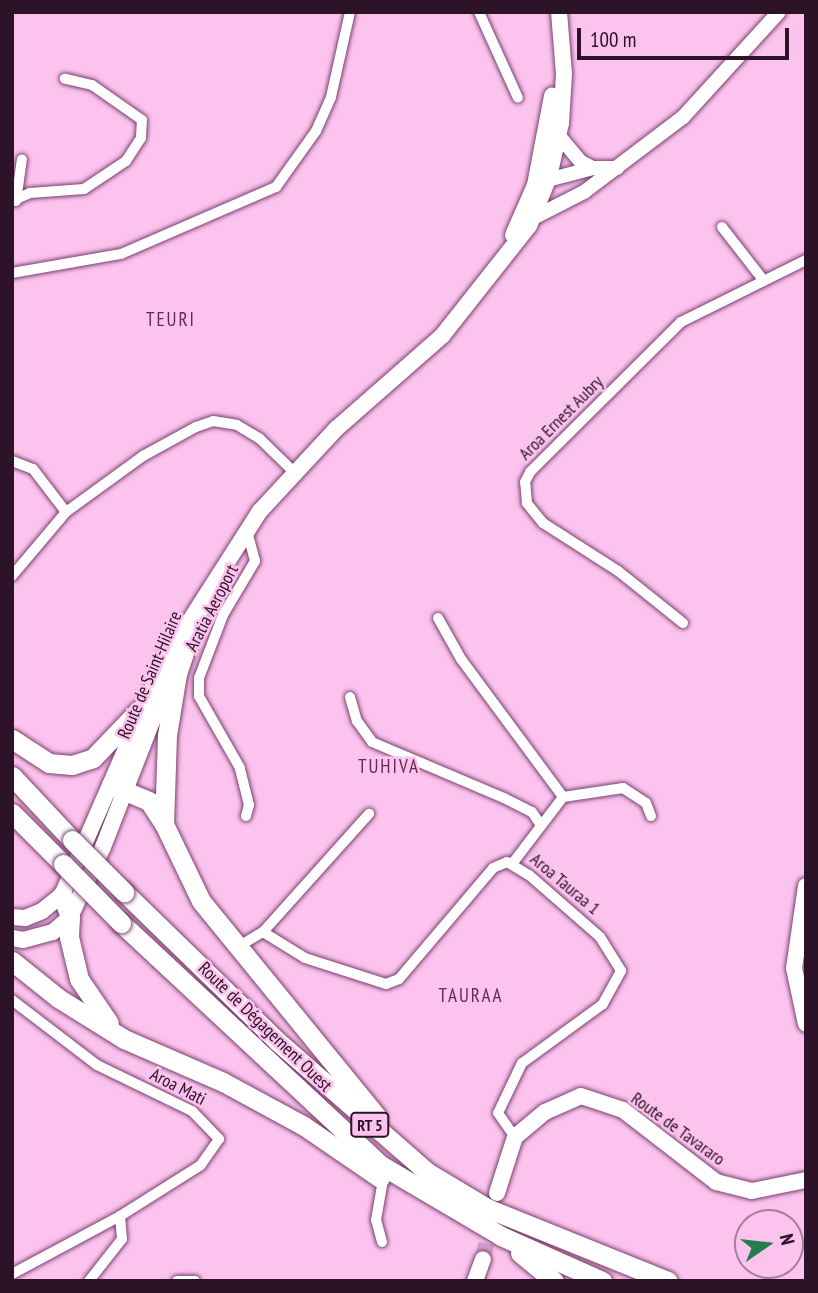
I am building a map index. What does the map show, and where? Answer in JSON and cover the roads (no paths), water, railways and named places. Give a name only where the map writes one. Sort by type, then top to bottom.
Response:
[{"type":"highway","points":[[164,824],[167,736],[177,674],[198,611]]},
{"type":"highway","points":[[12,739],[49,763],[72,765],[93,758],[139,710]]},
{"type":"highway","name":"Route de Dégagement Ouest","points":[[12,776],[124,892],[277,1041],[427,1172],[487,1208],[579,1249],[668,1281]]},
{"type":"highway","points":[[118,788],[149,801],[164,824],[180,865],[236,948],[327,1061],[427,1172]]},
{"type":"highway","name":"Route de Dégagement Ouest","points":[[12,813],[121,923],[379,1164],[501,1236],[602,1281]]},
{"type":"highway","points":[[62,895],[70,917],[69,937],[79,979],[96,1009],[124,1040]]},
{"type":"highway","points":[[12,961],[58,998],[124,1040],[223,1082],[304,1126],[383,1180],[418,1200],[452,1208]]},
{"type":"highway","points":[[501,1236],[554,1281]]},
{"type":"main road","points":[[198,611],[247,531],[294,472],[357,409],[442,336],[493,275],[534,217],[549,177],[559,135],[564,74],[558,12]]},
{"type":"main road","points":[[493,275],[535,185],[550,124],[558,12]]},
{"type":"main road","name":"Route de Saint-Hilaire","points":[[70,917],[118,788],[139,710],[198,611]]},
{"type":"main road","name":"Route de Saint-Hilaire","points":[[62,895],[118,788],[198,611]]},
{"type":"main road","points":[[806,886],[794,968],[806,1024]]},
{"type":"main road","points":[[12,917],[25,918],[42,911],[62,895]]},
{"type":"main road","points":[[12,938],[23,940],[53,933],[70,917]]},
{"type":"main road","name":"Route de Tavararo","points":[[515,1137],[545,1111],[581,1096],[623,1110],[716,1182],[752,1191],[806,1180]]},
{"type":"main road","points":[[497,1193],[515,1137]]},
{"type":"main road","points":[[475,1281],[483,1258]]},
{"type":"street","points":[[12,273],[112,257],[182,231],[276,187],[316,131],[331,97],[350,12]]},
{"type":"street","points":[[479,12],[518,98]]},
{"type":"street","points":[[534,217],[564,205],[683,117],[779,12]]},
{"type":"street","points":[[22,159],[15,202],[51,190],[84,189],[125,161],[141,138],[142,120],[92,85],[65,79]]},
{"type":"street","points":[[559,135],[572,153],[593,168]]},
{"type":"street","points":[[535,185],[549,177],[593,168],[617,168]]},
{"type":"street","points":[[722,227],[764,281]]},
{"type":"street","name":"Aroa Ernest Aubry","points":[[683,623],[618,571],[543,523],[527,503],[525,482],[530,472],[681,323],[806,260]]},
{"type":"street","points":[[12,576],[66,512],[157,447],[212,421],[248,430],[294,472]]},
{"type":"street","points":[[12,461],[33,469],[66,512]]},
{"type":"street","name":"Aratia Aeroport","points":[[246,816],[249,805],[240,768],[199,696],[199,678],[223,615],[255,561],[247,531]]},
{"type":"street","points":[[438,618],[461,659],[563,797]]},
{"type":"street","points":[[350,698],[357,721],[372,742],[504,798],[532,812],[540,824]]},
{"type":"street","points":[[512,864],[563,797],[623,788],[646,803],[651,816]]},
{"type":"street","points":[[236,948],[263,932],[369,814]]},
{"type":"street","name":"Aroa Tauraa 1","points":[[263,932],[305,958],[376,982],[393,983],[483,876],[500,864],[512,864],[600,937],[621,971],[603,1004],[522,1063],[498,1113],[515,1137]]},
{"type":"street","name":"Aroa Mati","points":[[12,1000],[77,1053],[124,1081],[192,1111],[219,1139],[201,1165],[120,1216],[12,1275]]},
{"type":"street","points":[[382,1242],[376,1220],[383,1180]]},
{"type":"street","points":[[89,1281],[122,1239],[120,1216]]},
{"type":"street","points":[[177,1281],[195,1281]]},
{"type":"tunnel","points":[[483,1259],[491,1220]]},
{"type":"district","name":"TEURI","points":[[171,320]]},
{"type":"district","name":"TUHIVA","points":[[389,767]]},
{"type":"district","name":"TAURAA","points":[[471,996]]}]
